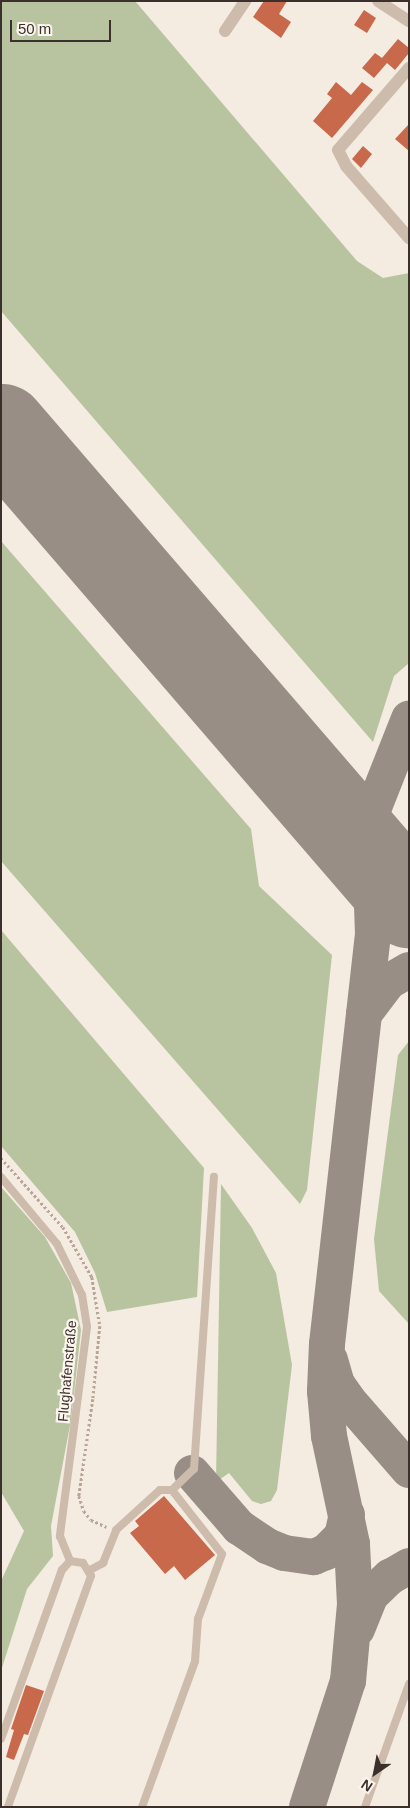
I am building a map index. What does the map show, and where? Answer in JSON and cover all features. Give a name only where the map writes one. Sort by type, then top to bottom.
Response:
[{"type":"street","points":[[225,30],[245,1]]},
{"type":"street","points":[[378,1],[409,21]]},
{"type":"street","points":[[409,68],[338,150],[346,166],[409,238]]},
{"type":"lane","name":"Flughafenstraße","points":[[1,1177],[57,1244],[82,1295],[87,1327],[60,1536],[70,1561]]},
{"type":"lane","points":[[90,1570],[103,1563],[116,1530],[160,1490],[172,1490],[194,1469],[214,1177]]},
{"type":"lane","points":[[142,1807],[195,1661],[198,1620],[222,1554],[172,1490]]},
{"type":"lane","points":[[1,1739],[62,1570],[70,1561],[83,1563],[90,1570],[90,1582],[8,1807]]},
{"type":"lane","points":[[365,1807],[409,1684]]},
{"type":"green space","points":[[1,1],[135,1],[357,261],[383,278],[409,273],[409,663],[394,676],[373,742],[1,311]]},
{"type":"green space","points":[[1,541],[251,829],[259,886],[332,955],[307,1190],[300,1204],[1,861]]},
{"type":"green space","points":[[1,930],[204,1168],[197,1297],[107,1312],[95,1273],[75,1232],[1,1146]]},
{"type":"green space","points":[[409,1041],[409,1324],[379,1291],[374,1239],[398,1055]]},
{"type":"green space","points":[[221,1184],[252,1228],[276,1273],[292,1365],[277,1490],[271,1501],[261,1504],[252,1501],[229,1473],[216,1482]]},
{"type":"green space","points":[[1,1187],[45,1237],[71,1283],[81,1330],[71,1420],[51,1526],[53,1556],[27,1589],[1,1671],[1,1581],[24,1531],[1,1492]]},
{"type":"building","points":[[264,1],[287,1],[279,14],[291,22],[281,38],[253,17]]},
{"type":"building","points":[[364,10],[376,18],[367,33],[354,25]]},
{"type":"building","points":[[398,39],[409,48],[409,53],[395,70],[387,63],[374,78],[362,68],[375,53],[382,58]]},
{"type":"building","points":[[336,82],[351,95],[362,82],[373,90],[332,138],[313,121],[332,98],[327,94]]},
{"type":"building","points":[[409,124],[409,151],[395,139]]},
{"type":"building","points":[[363,146],[372,154],[361,168],[352,159]]},
{"type":"building","points":[[164,1496],[215,1555],[185,1580],[174,1566],[165,1574],[130,1533],[139,1526],[135,1521]]},
{"type":"building","points":[[26,1685],[44,1691],[28,1735],[24,1734],[14,1760],[6,1757],[14,1730],[11,1729]]},
{"type":"taxiway","points":[[359,845],[409,719]]},
{"type":"taxiway","points":[[307,1807],[348,1681],[355,1604],[352,1544],[329,1436],[325,1391],[327,1344],[373,934],[372,901],[355,839]]},
{"type":"taxiway","points":[[364,1014],[388,982],[409,970]]},
{"type":"taxiway","points":[[330,1360],[337,1384],[348,1400],[409,1470]]},
{"type":"taxiway","points":[[192,1473],[239,1527],[267,1546],[284,1553],[314,1557],[326,1552],[342,1536],[347,1515]]},
{"type":"taxiway","points":[[357,1629],[370,1596],[390,1577],[409,1566]]},
{"type":"runway","points":[[1,429],[409,902]]}]
